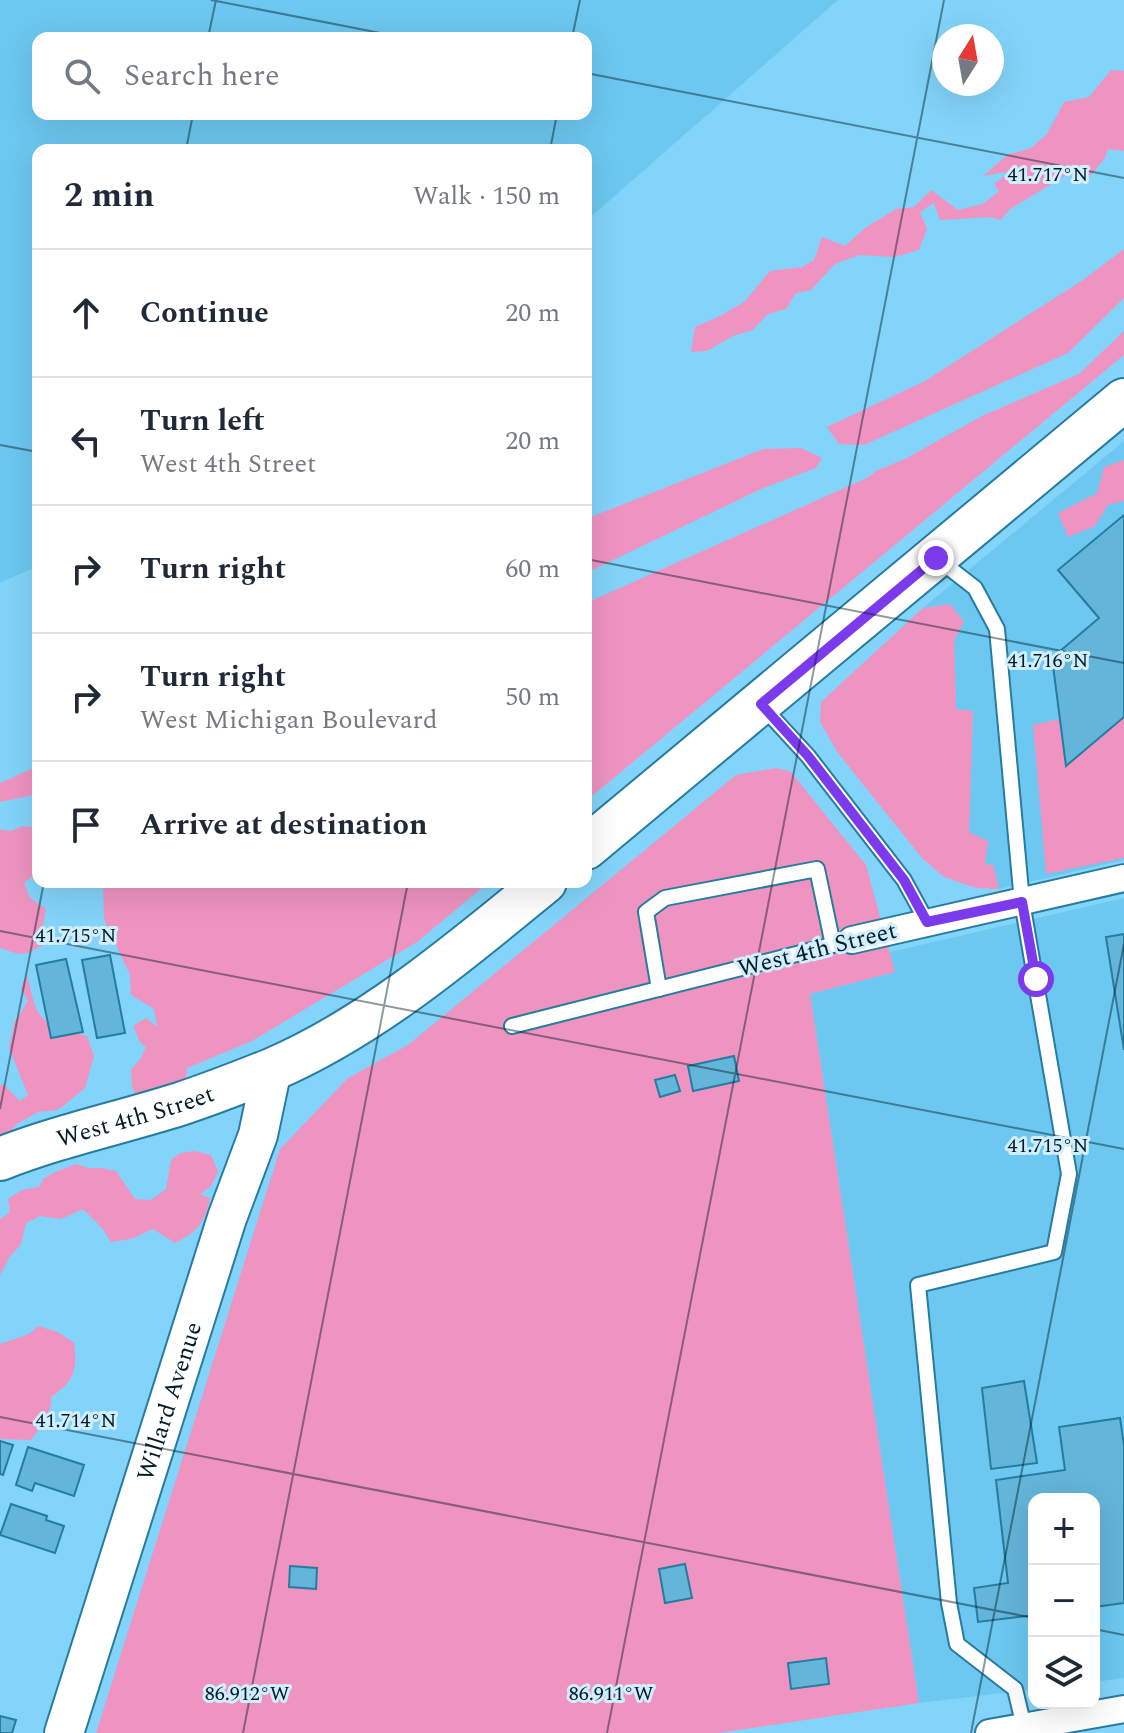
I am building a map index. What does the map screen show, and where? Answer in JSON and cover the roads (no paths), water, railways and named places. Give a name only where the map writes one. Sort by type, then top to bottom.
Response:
[{"type":"main road","points":[[592,843],[1124,400]]},
{"type":"main road","name":"West 4th Street","points":[[0,1159],[181,1103],[272,1069],[328,1042],[467,947],[538,888]]},
{"type":"street","name":"West 4th Street","points":[[843,942],[1124,878]]},
{"type":"street","name":"Willard Avenue","points":[[64,1733],[227,1218],[258,1135],[272,1069]]},
{"type":"street","points":[[989,1733],[1124,1709]]},
{"type":"lane","points":[[936,558],[975,588],[997,629],[1022,902],[1069,1174],[1054,1252],[918,1285],[949,1603],[957,1644],[1015,1689],[1024,1727]]},
{"type":"lane","points":[[761,704],[808,756],[904,880],[927,922]]},
{"type":"lane","points":[[659,989],[646,912],[665,898],[817,869],[843,942]]},
{"type":"lane","name":"West 4th Street","points":[[512,1026],[843,942]]}]
